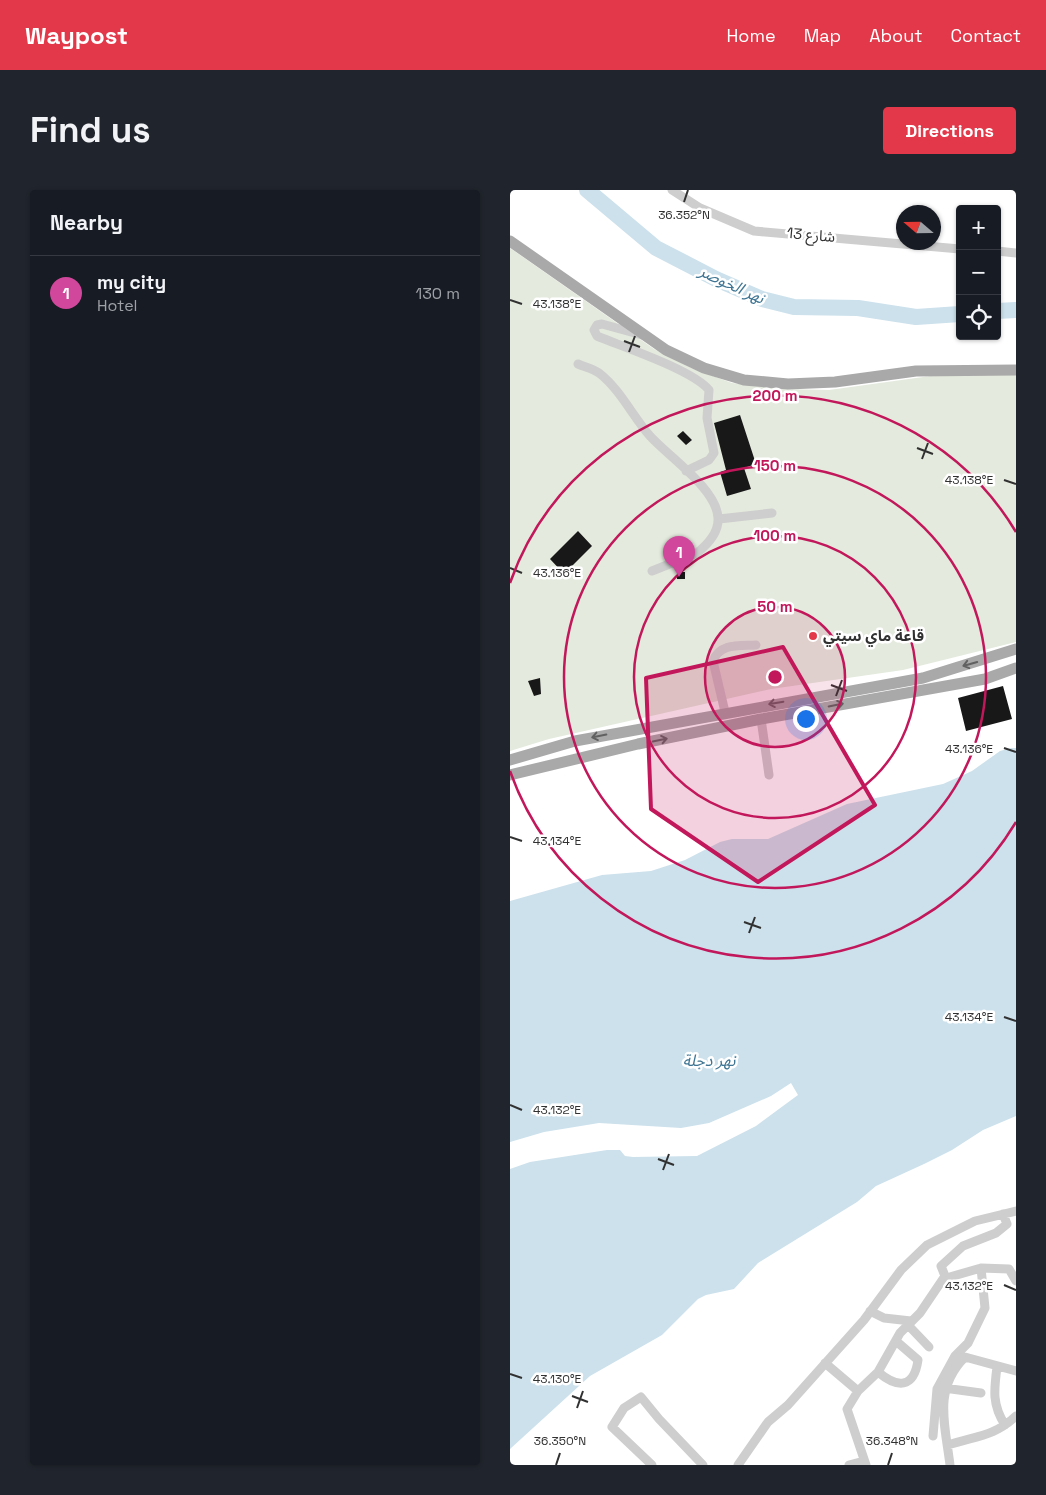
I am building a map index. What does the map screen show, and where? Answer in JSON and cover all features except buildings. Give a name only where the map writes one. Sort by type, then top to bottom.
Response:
[{"type":"main road","points":[[510,241],[666,350],[704,368],[744,380],[765,383],[835,382],[923,370],[1016,370]]},
{"type":"main road","points":[[510,760],[575,741],[725,712],[924,678],[1016,649]]},
{"type":"main road","points":[[510,775],[638,744],[761,719],[985,680],[1016,668]]},
{"type":"main road","points":[[634,730],[638,744]]},
{"type":"street","name":"شارع 13","points":[[672,190],[700,208],[754,231],[956,249]]},
{"type":"street","points":[[1001,251],[1016,253]]},
{"type":"street","points":[[644,335],[602,324],[597,325],[594,330],[597,336],[685,373],[699,381],[709,390],[707,418],[714,453],[709,460],[686,471]]},
{"type":"street","points":[[578,364],[599,373],[615,390],[651,437],[686,471],[712,501],[718,519],[713,535],[697,553],[652,571]]},
{"type":"street","points":[[718,519],[772,513]]},
{"type":"street","points":[[725,712],[713,661],[716,654],[722,648],[756,645]]},
{"type":"street","points":[[761,719],[769,775]]},
{"type":"street","points":[[738,1465],[768,1422],[788,1405],[825,1364],[870,1312],[901,1270],[927,1245],[975,1221],[1016,1211]]},
{"type":"street","points":[[849,1465],[865,1463],[847,1409],[858,1391],[878,1372],[896,1341],[909,1323],[920,1313],[945,1276],[941,1266],[963,1246],[996,1234],[1007,1224],[1003,1214]]},
{"type":"street","points":[[943,1279],[981,1268],[1013,1269],[1016,1281]]},
{"type":"street","points":[[933,1436],[937,1390],[956,1356],[968,1342],[985,1308],[981,1268]]},
{"type":"street","points":[[870,1312],[884,1318],[909,1323],[930,1347]]},
{"type":"street","points":[[878,1372],[890,1382],[897,1384],[910,1380],[917,1370],[918,1360],[896,1341]]},
{"type":"street","points":[[950,1465],[944,1388],[952,1370],[964,1357],[1016,1371]]},
{"type":"street","points":[[825,1364],[858,1391]]},
{"type":"street","points":[[996,1367],[993,1398],[996,1411],[1005,1425]]},
{"type":"street","points":[[944,1388],[981,1393]]},
{"type":"street","points":[[652,1465],[612,1427],[624,1408],[641,1397],[659,1419],[703,1465]]},
{"type":"street","points":[[948,1445],[965,1439],[986,1436],[1016,1416]]},
{"type":"highlighted area","points":[[783,647],[875,805],[758,882],[651,809],[646,678]]},
{"type":"shaded area","points":[[510,248],[654,349],[691,368],[732,383],[780,389],[829,390],[945,374],[1016,375],[1016,642],[903,670],[771,689],[549,739],[510,751]]},
{"type":"water","name":"نهر دجلة","points":[[1016,748],[1016,1116],[983,1130],[952,1150],[876,1186],[857,1202],[758,1263],[734,1289],[706,1295],[698,1299],[662,1335],[590,1376],[510,1449],[510,901],[602,875],[651,871],[685,860],[720,842],[732,839],[768,839],[847,804],[943,784],[972,771],[1000,751]]},
{"type":"pier","points":[[791,1083],[798,1095],[756,1126],[697,1156],[633,1157],[625,1156],[620,1150],[607,1150],[530,1162],[510,1169],[510,1142],[544,1132],[599,1123],[681,1128],[709,1123],[771,1096]]},
{"type":"waterway","name":"نهر الخوصر","points":[[587,190],[656,248],[716,279],[762,299],[794,307],[858,308],[916,317],[956,314]]},
{"type":"waterway","name":"نهر الخوصر","points":[[1001,311],[1016,310]]},
{"type":"place","name":"my city","points":[[679,577]]},
{"type":"place","name":"قاعة ماي سيتي","points":[[813,636]]}]
